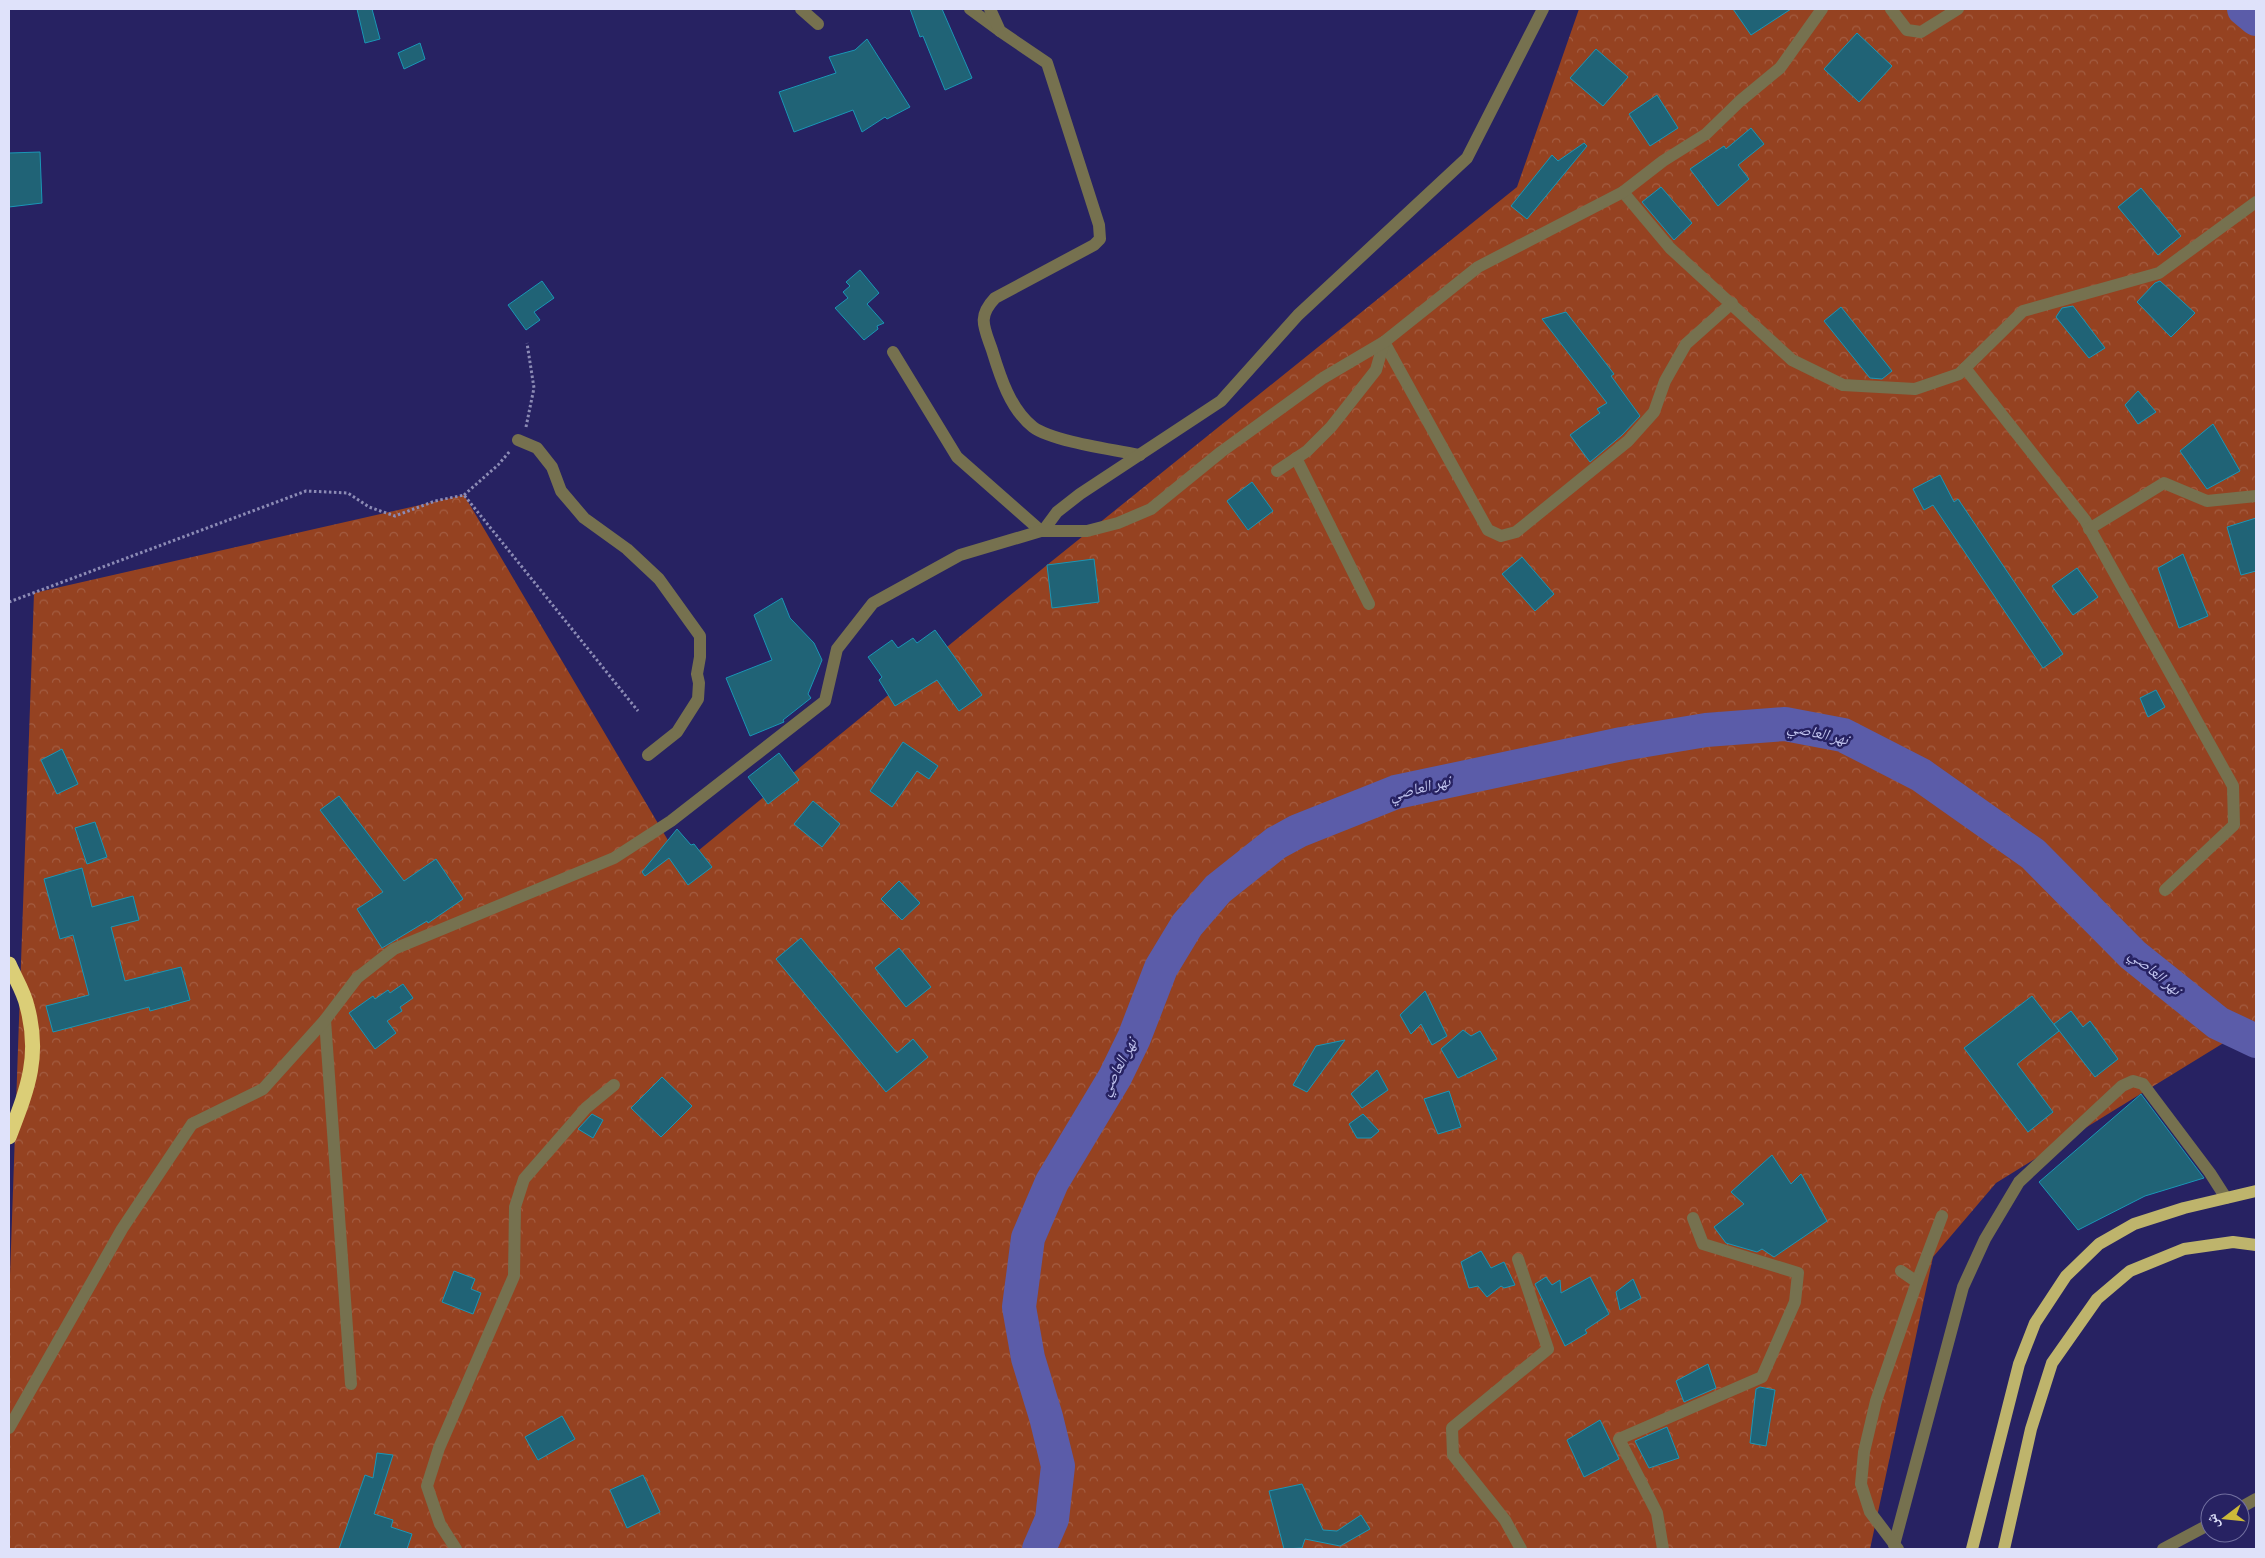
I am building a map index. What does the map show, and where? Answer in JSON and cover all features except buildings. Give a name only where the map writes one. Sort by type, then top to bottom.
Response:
[{"type":"highway","points":[[9,964],[27,1006],[34,1052],[27,1089],[9,1137]]},
{"type":"main road","points":[[1972,1549],[2019,1364],[2035,1323],[2066,1276],[2099,1244],[2134,1224],[2184,1208],[2256,1191]]},
{"type":"main road","points":[[2004,1549],[2031,1429],[2052,1363],[2097,1299],[2130,1270],[2184,1249],[2233,1242],[2256,1245]]},
{"type":"street","points":[[801,9],[818,24]]},
{"type":"street","points":[[970,9],[1047,63],[1099,225],[1100,239],[1094,246],[995,298],[986,307],[982,322],[997,368],[1007,392],[1033,427],[1047,435],[1140,455]]},
{"type":"street","points":[[990,9],[1000,31]]},
{"type":"street","points":[[1042,531],[1058,512],[1080,494],[1220,401],[1298,315],[1467,158],[1543,9]]},
{"type":"street","points":[[9,1428],[122,1229],[192,1124],[263,1089],[325,1020],[357,978],[394,949],[614,858],[671,821],[825,701],[837,649],[873,603],[960,554],[1042,531],[1087,531],[1118,523],[1151,509],[1214,458],[1308,389],[1384,342],[1478,267],[1623,192],[1662,161],[1706,134],[1740,101],[1780,68],[1822,9]]},
{"type":"street","points":[[1891,9],[1908,30],[1921,32],[1958,9]]},
{"type":"street","points":[[1623,192],[1670,248],[1792,360],[1843,385],[1915,389],[1959,374],[2023,311],[2159,273],[2256,202]]},
{"type":"street","points":[[1384,342],[1488,530],[1501,536],[1516,532],[1628,441],[1654,412],[1665,380],[1686,344],[1732,303]]},
{"type":"street","points":[[1277,471],[1307,451],[1331,427],[1376,370],[1384,342]]},
{"type":"street","points":[[893,352],[956,457],[1042,531]]},
{"type":"street","points":[[1965,368],[2089,528],[2232,786],[2234,825],[2165,890]]},
{"type":"street","points":[[518,440],[537,448],[552,467],[561,491],[584,518],[627,549],[659,579],[700,636],[700,657],[697,674],[699,683],[698,699],[677,732],[648,755]]},
{"type":"street","points":[[1296,458],[1368,604]]},
{"type":"street","points":[[2089,528],[2164,483],[2207,501],[2256,496]]},
{"type":"street","points":[[325,1020],[351,1384]]},
{"type":"street","points":[[1896,1547],[1963,1287],[1985,1239],[2019,1182],[2122,1086],[2133,1081],[2143,1084],[2210,1173],[2226,1198]]},
{"type":"street","points":[[456,1549],[440,1524],[427,1486],[439,1448],[514,1276],[515,1207],[524,1179],[586,1108],[614,1085]]},
{"type":"street","points":[[1896,1547],[1870,1512],[1862,1484],[1864,1452],[1876,1401],[1942,1216]]},
{"type":"street","points":[[1663,1549],[1657,1513],[1619,1439],[1762,1377],[1795,1302],[1798,1273],[1704,1244],[1693,1218]]},
{"type":"street","points":[[1518,1259],[1548,1349],[1452,1428],[1453,1456],[1505,1520],[1521,1549]]},
{"type":"street","points":[[1901,1271],[1918,1282]]},
{"type":"street","points":[[2163,1549],[2200,1529]]},
{"type":"path","points":[[9,602],[306,491],[348,493],[369,507],[395,516],[434,501],[464,495],[638,710]]},
{"type":"green space","points":[[1579,9],[2256,9],[2256,1023],[1996,1183],[1933,1257],[1870,1549],[9,1549],[9,1304],[34,593],[464,495],[682,864],[1047,565],[1517,187]]},
{"type":"waterway","name":"نهر العاصي","points":[[2244,9],[2256,19]]},
{"type":"waterway","name":"نهر العاصي","points":[[1039,1549],[1052,1519],[1058,1466],[1046,1417],[1028,1358],[1019,1307],[1028,1238],[1052,1182],[1115,1077],[1134,1038],[1161,968],[1187,925],[1218,889],[1276,843],[1298,831],[1396,792],[1622,744],[1706,730],[1785,724],[1843,735],[1921,775],[2033,854],[2133,955],[2218,1023],[2256,1041]]}]
